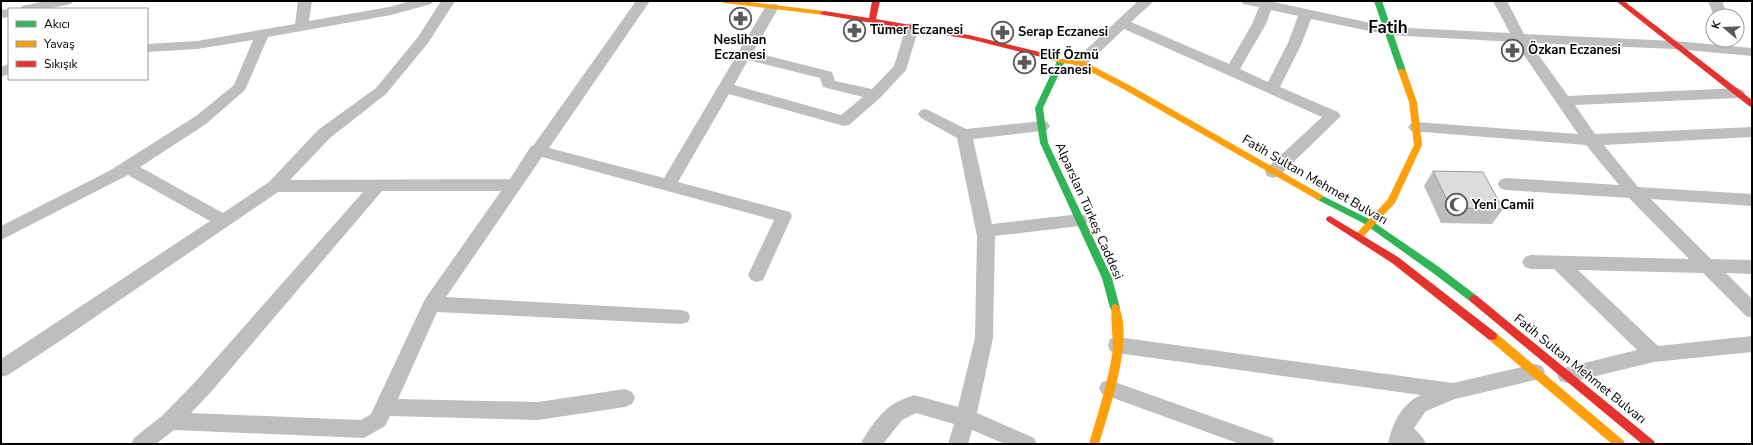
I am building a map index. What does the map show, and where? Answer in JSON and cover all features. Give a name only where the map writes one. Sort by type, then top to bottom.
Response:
[{"type":"main road","name":"Fatih Sultan Mehmet Bulvarı","points":[[724,1],[824,13],[969,37],[1036,53],[1061,61],[1128,88],[1273,172],[1371,225],[1448,279],[1650,444]]},
{"type":"main road","points":[[812,1],[824,13],[828,2]]},
{"type":"main road","points":[[872,21],[876,1]]},
{"type":"main road","points":[[1359,236],[1392,201],[1418,145],[1414,102],[1378,1]]},
{"type":"main road","points":[[1620,1],[1752,104]]},
{"type":"main road","name":"Fatih Sultan Mehmet Bulvarı","points":[[1061,61],[1075,67]]},
{"type":"main road","name":"Alparslan Türkeş Caddesi","points":[[1061,61],[1039,108],[1044,143],[1107,278],[1118,318],[1117,358],[1094,444]]},
{"type":"main road","name":"Fatih Sultan Mehmet Bulvarı","points":[[1320,214],[1359,236],[1422,280],[1535,372],[1620,444]]},
{"type":"street","points":[[32,8],[66,1]]},
{"type":"street","points":[[301,27],[305,1]]},
{"type":"street","points":[[148,48],[197,45],[391,11],[426,1]]},
{"type":"street","points":[[1,369],[50,338],[275,186],[324,134],[381,91],[423,40],[448,1]]},
{"type":"street","points":[[170,421],[364,429],[378,420],[431,304],[537,150],[643,1]]},
{"type":"street","points":[[1075,67],[1147,1]]},
{"type":"street","points":[[1248,1],[1268,3],[1389,31],[1520,39],[1705,46]]},
{"type":"street","points":[[1500,1],[1520,39],[1563,101],[1591,140],[1634,193],[1752,311]]},
{"type":"street","points":[[1232,71],[1259,24],[1268,3]]},
{"type":"street","points":[[668,185],[772,7]]},
{"type":"street","points":[[1272,88],[1295,43],[1306,13]]},
{"type":"street","points":[[1122,23],[1333,116],[1273,172]]},
{"type":"street","points":[[725,88],[844,121],[875,95],[901,67],[919,28]]},
{"type":"street","points":[[1,234],[127,167],[201,120],[240,87],[262,34]]},
{"type":"street","points":[[744,54],[827,75],[828,84],[875,95]]},
{"type":"street","points":[[1563,101],[1738,93]]},
{"type":"street","points":[[926,114],[964,135],[1042,126]]},
{"type":"street","points":[[1416,128],[1591,140],[1752,132]]},
{"type":"street","points":[[958,444],[966,418],[984,338],[985,231],[964,135]]},
{"type":"street","points":[[537,150],[784,216],[757,275]]},
{"type":"street","points":[[127,167],[223,221]]},
{"type":"street","points":[[1506,184],[1752,200]]},
{"type":"street","points":[[275,186],[513,185]]},
{"type":"street","points":[[141,444],[170,421],[204,386],[377,186]]},
{"type":"street","points":[[985,231],[1080,220]]},
{"type":"street","points":[[1530,262],[1752,267]]},
{"type":"street","points":[[1559,263],[1654,354]]},
{"type":"street","points":[[431,304],[681,317]]},
{"type":"street","points":[[1567,375],[1654,354],[1752,344]]},
{"type":"street","points":[[1117,345],[1453,391]]},
{"type":"street","points":[[1416,444],[1400,436],[1419,405],[1453,391],[1535,372]]},
{"type":"street","points":[[1109,388],[1265,444]]},
{"type":"street","points":[[384,407],[538,411],[625,398]]},
{"type":"street","points":[[871,444],[895,414],[914,404],[966,418],[1027,444]]},
{"type":"building","points":[[1433,171],[1483,172],[1503,209],[1451,208]]},
{"type":"traffic: fast","points":[[1378,1],[1402,71]]},
{"type":"traffic: fast","points":[[1061,61],[1039,108],[1044,143],[1107,278],[1115,308]]},
{"type":"traffic: fast","points":[[1319,197],[1366,221],[1436,270],[1474,299]]},
{"type":"traffic: slow","points":[[724,1],[824,13]]},
{"type":"traffic: slow","points":[[1049,57],[1061,61],[1080,63],[1128,88],[1319,197]]},
{"type":"traffic: slow","points":[[1359,236],[1392,201],[1418,145],[1413,102],[1402,71]]},
{"type":"traffic: slow","points":[[1094,444],[1109,394],[1117,359],[1118,324],[1115,308]]},
{"type":"traffic: slow","points":[[1492,336],[1620,444]]},
{"type":"traffic: jam","points":[[872,21],[876,1]]},
{"type":"traffic: jam","points":[[1620,1],[1752,104]]},
{"type":"traffic: jam","points":[[824,13],[969,37],[1049,57]]},
{"type":"traffic: jam","points":[[1330,219],[1395,260],[1492,336]]},
{"type":"traffic: jam","points":[[1474,299],[1650,444]]},
{"type":"place","name":"Neslihan Eczanesi","points":[[740,18]]},
{"type":"place","name":"Tümer Eczanesi","points":[[855,30]]},
{"type":"place","name":"Serap Eczanesi","points":[[1003,32]]},
{"type":"place","name":"Özkan Eczanesi","points":[[1513,50]]},
{"type":"place","name":"Elif Özmü Eczanesi","points":[[1024,62]]},
{"type":"place","name":"Yeni Camii","points":[[1457,205]]},
{"type":"district","name":"Fatih","points":[[1388,27]]}]
